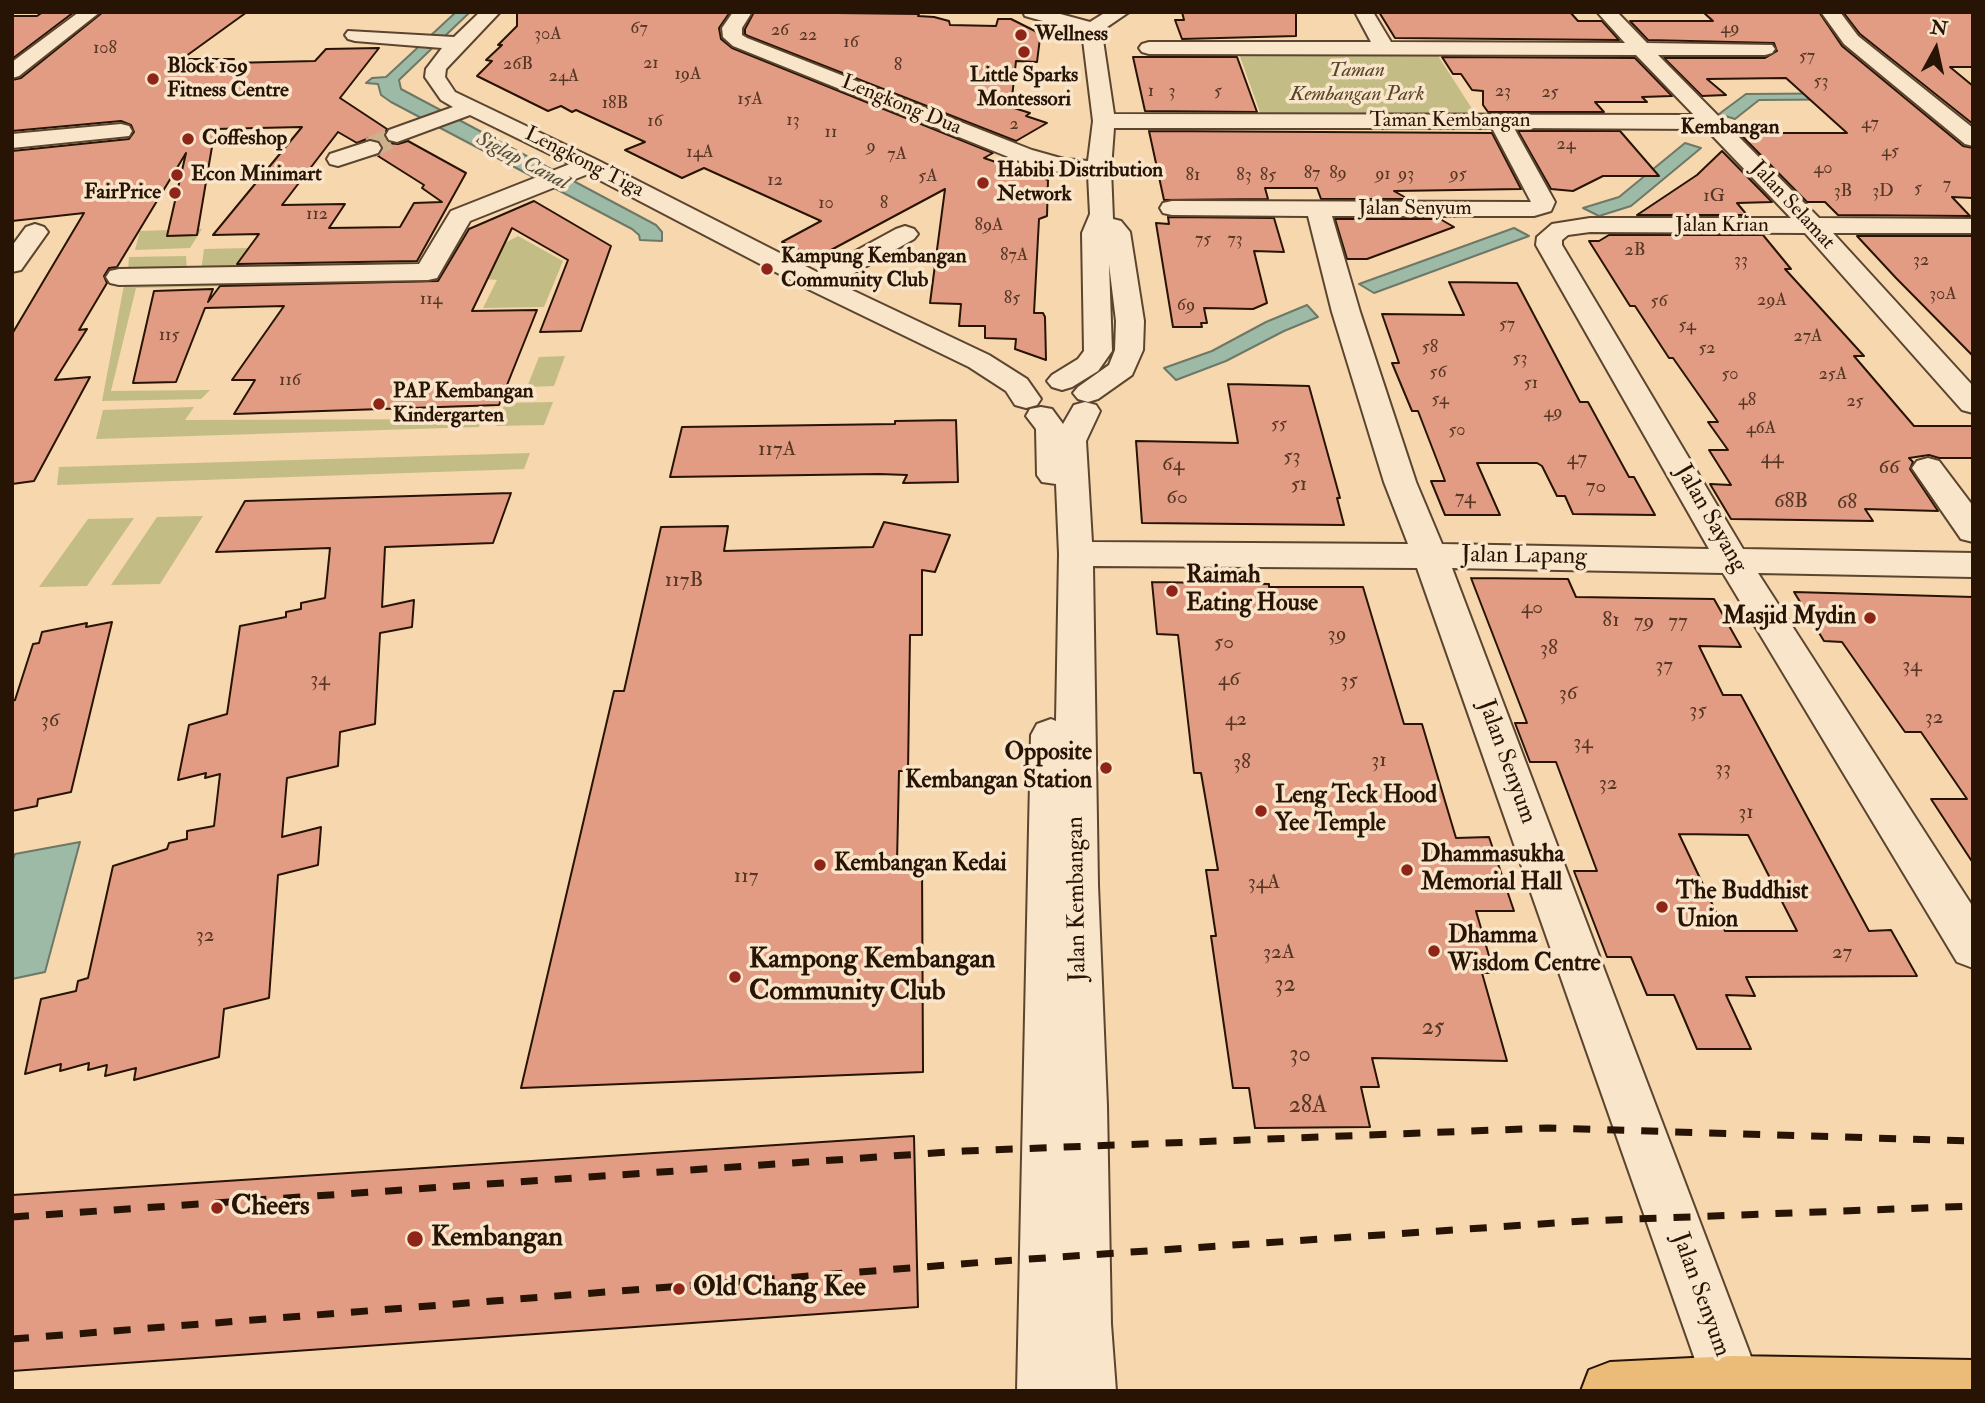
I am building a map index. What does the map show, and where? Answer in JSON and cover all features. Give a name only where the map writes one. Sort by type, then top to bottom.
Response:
[{"type":"main road","points":[[1610,1391],[1734,1388],[1973,1389]]},
{"type":"street","points":[[12,72],[91,12]]},
{"type":"street","name":"Lengkong Tiga","points":[[491,12],[451,43],[435,78],[448,96],[464,110],[578,169],[979,361],[1017,386],[1057,397]]},
{"type":"street","name":"Lengkong Dua","points":[[743,12],[732,28],[733,37],[740,42],[1024,155],[1063,166],[1099,169]]},
{"type":"street","points":[[1032,12],[1095,30],[1098,24],[1120,12]]},
{"type":"street","points":[[1364,12],[1385,48]]},
{"type":"street","name":"Jalan Selamat","points":[[1606,12],[1813,227],[1973,404]]},
{"type":"street","points":[[1830,12],[1851,40],[1973,139]]},
{"type":"street","points":[[1846,12],[1867,38],[1851,40]]},
{"type":"street","points":[[373,20],[355,35],[451,43]]},
{"type":"street","name":"Jalan Kembangan","points":[[1057,397],[1122,369],[1129,350],[1130,321],[1117,232],[1102,214],[1099,169],[1104,121],[1094,50],[1095,30]]},
{"type":"street","points":[[1149,48],[1765,49]]},
{"type":"street","points":[[12,55],[36,54]]},
{"type":"street","points":[[397,135],[464,110]]},
{"type":"street","name":"Taman Kembangan","points":[[1104,121],[1712,122]]},
{"type":"street","name":"Jalan Senyum","points":[[1172,208],[1534,209],[1542,206],[1543,202],[1527,167],[1499,121]]},
{"type":"street","points":[[12,141],[121,131]]},
{"type":"street","points":[[338,159],[370,148]]},
{"type":"street","points":[[119,277],[428,272],[457,219],[578,169]]},
{"type":"street","name":"Jalan Senyum","points":[[1318,209],[1350,325],[1400,482],[1734,1388]]},
{"type":"street","name":"Jalan Krian","points":[[1556,231],[1590,225],[1973,226]]},
{"type":"street","name":"Jalan Sayang","points":[[1556,231],[1550,237],[1553,254],[1732,561],[1973,947]]},
{"type":"street","points":[[12,264],[24,233]]},
{"type":"street","points":[[817,283],[905,234]]},
{"type":"street","name":"Jalan Kembangan","points":[[1057,397],[1070,441],[1076,554],[1076,885],[1082,1107],[1083,1324],[1087,1391]]},
{"type":"street","name":"Jalan Kembangan","points":[[1046,1391],[1048,884],[1055,551],[1051,428],[1057,397]]},
{"type":"street","points":[[1928,468],[1973,531]]},
{"type":"street","name":"Jalan Lapang","points":[[1076,554],[1429,556],[1973,565]]},
{"type":"green space","name":"Taman Kembangan Park","points":[[1238,51],[1435,51],[1476,115],[1261,115]]},
{"type":"green space","points":[[202,229],[190,248],[135,250],[140,231]]},
{"type":"green space","points":[[518,236],[563,261],[544,307],[483,308],[497,280],[486,279],[503,244]]},
{"type":"green space","points":[[423,244],[410,268],[201,271],[204,249]]},
{"type":"green space","points":[[186,256],[187,271],[128,272],[129,257]]},
{"type":"green space","points":[[372,276],[367,283],[136,288],[111,391],[210,390],[201,399],[102,401],[125,280]]},
{"type":"green space","points":[[565,356],[554,386],[527,387],[539,357]]},
{"type":"green space","points":[[553,402],[544,425],[496,426],[505,403]]},
{"type":"green space","points":[[194,407],[185,420],[481,419],[479,427],[96,439],[103,410]]},
{"type":"green space","points":[[530,453],[524,469],[57,485],[59,467]]},
{"type":"green space","points":[[203,516],[160,584],[111,585],[157,517]]},
{"type":"green space","points":[[134,518],[87,586],[39,587],[88,519]]},
{"type":"water","name":"Siglap Canal","points":[[456,12],[470,12],[399,80],[401,89],[656,225],[662,232],[662,241],[640,240],[639,235],[632,229],[391,102],[381,95],[378,84],[366,83],[372,78],[386,77]]},
{"type":"water","points":[[1885,93],[1892,99],[1759,100],[1735,119],[1719,114],[1746,94]]},
{"type":"water","points":[[1685,143],[1701,148],[1631,206],[1599,216],[1583,208],[1619,197]]},
{"type":"water","points":[[1514,228],[1529,236],[1374,293],[1359,284]]},
{"type":"water","points":[[1307,305],[1318,317],[1226,361],[1176,380],[1164,368],[1212,351],[1266,322]]},
{"type":"water","points":[[80,842],[45,972],[12,979],[12,862],[15,854]]},
{"type":"building","points":[[43,12],[74,12],[12,59],[12,16],[37,16]]},
{"type":"building","points":[[103,12],[247,12],[182,59],[234,59],[230,63],[315,61],[326,49],[379,48],[340,98],[387,129],[384,136],[388,143],[408,141],[466,173],[417,261],[237,264],[259,234],[213,235],[302,127],[215,129],[197,235],[167,236],[186,153],[117,267],[109,268],[104,276],[107,283],[79,330],[87,329],[55,380],[90,377],[34,481],[12,484],[12,334],[84,213],[12,221],[12,151],[129,139],[134,132],[131,125],[121,121],[12,131],[12,80],[21,78]],"holes":[[[338,132],[357,143],[369,138],[379,140],[383,149],[378,156],[424,185],[422,188],[442,202],[414,203],[400,227],[329,228],[345,204],[282,205]]]},
{"type":"building","points":[[517,12],[730,12],[719,28],[721,39],[732,48],[993,153],[984,158],[1048,180],[1047,216],[1039,219],[1034,313],[1043,313],[1045,317],[1046,360],[1015,349],[1016,339],[985,338],[985,326],[959,326],[961,304],[930,303],[945,189],[816,258],[782,242],[821,221],[704,168],[682,178],[625,150],[645,142],[576,110],[572,112],[561,106],[548,111],[477,76],[492,61],[486,60],[502,45],[498,45],[517,26]]},
{"type":"building","points":[[754,12],[919,14],[918,16],[949,21],[950,25],[996,26],[998,19],[1011,19],[1035,31],[1040,38],[1037,62],[1016,61],[1011,107],[1030,113],[1026,116],[1047,123],[1016,141],[748,36],[745,29]]},
{"type":"building","points":[[1182,12],[1296,12],[1296,36],[1182,39],[1175,20],[1184,20]]},
{"type":"building","points":[[1379,12],[1570,12],[1578,21],[1602,21],[1619,40],[1395,38]]},
{"type":"building","points":[[1703,12],[1819,12],[1842,46],[1963,146],[1973,148],[1973,198],[1952,197],[1970,216],[1838,215],[1825,202],[1807,202],[1741,135],[1755,122],[1767,133],[1847,133],[1786,78],[1707,79],[1726,95],[1702,96],[1664,58],[1765,58],[1777,51],[1774,43],[1648,40],[1630,21],[1713,21]]},
{"type":"building","points":[[1843,12],[1973,12],[1973,67],[1950,67],[1973,86],[1973,124],[1860,34]]},
{"type":"building","points":[[1133,57],[1237,57],[1257,112],[1145,111]]},
{"type":"building","points":[[1442,57],[1635,58],[1672,96],[1642,97],[1647,102],[1595,102],[1604,112],[1488,112],[1483,105],[1483,91],[1472,90],[1461,74],[1453,74]]},
{"type":"building","points":[[1149,131],[1492,133],[1521,189],[1394,191],[1408,199],[1321,199],[1317,188],[1265,188],[1268,199],[1164,200]]},
{"type":"building","points":[[1518,131],[1620,131],[1659,176],[1603,176],[1573,191],[1551,189]]},
{"type":"building","points":[[1722,151],[1772,202],[1737,203],[1747,215],[1637,215],[1697,175]]},
{"type":"building","points":[[534,201],[611,246],[581,331],[540,332],[568,260],[512,228],[472,311],[537,310],[499,405],[234,414],[255,380],[232,380],[284,306],[205,308],[176,382],[133,383],[154,291],[213,289],[208,302],[220,286],[438,281],[469,229]]},
{"type":"building","points":[[1168,217],[1274,218],[1284,252],[1254,251],[1267,303],[1253,309],[1204,308],[1207,323],[1201,323],[1202,327],[1173,327],[1156,223],[1169,224]]},
{"type":"building","points":[[1335,219],[1440,219],[1454,227],[1367,259],[1347,259]]},
{"type":"building","points":[[1609,235],[1763,235],[1791,269],[1785,269],[1864,356],[1854,356],[1914,426],[1973,426],[1973,458],[1939,458],[1929,455],[1909,458],[1913,462],[1910,469],[1938,511],[1865,509],[1873,521],[1731,519],[1710,484],[1731,485],[1709,450],[1728,450],[1708,422],[1718,422],[1673,358],[1669,358],[1635,306],[1630,306],[1589,241],[1599,241]]},
{"type":"building","points":[[1857,236],[1973,236],[1973,356],[1896,278]]},
{"type":"building","points":[[1449,282],[1517,283],[1580,402],[1588,402],[1629,477],[1634,477],[1655,515],[1573,514],[1565,496],[1557,496],[1542,466],[1537,463],[1477,463],[1500,515],[1445,515],[1431,481],[1445,481],[1418,411],[1412,411],[1392,363],[1399,363],[1382,314],[1464,315]]},
{"type":"building","points":[[1228,384],[1309,386],[1340,498],[1337,498],[1344,525],[1142,523],[1136,441],[1238,443]]},
{"type":"building","points":[[956,420],[958,482],[903,483],[907,475],[879,474],[670,477],[682,427],[895,424],[895,421]]},
{"type":"building","points":[[511,493],[493,543],[385,547],[382,607],[414,600],[412,627],[380,633],[375,724],[340,732],[338,766],[287,778],[282,837],[321,827],[318,865],[278,875],[269,998],[224,1009],[219,1057],[134,1080],[136,1068],[105,1076],[107,1065],[88,1070],[89,1063],[60,1071],[61,1064],[25,1074],[41,999],[76,991],[78,981],[88,978],[113,866],[167,849],[169,843],[187,839],[187,831],[214,826],[220,774],[205,778],[206,773],[178,780],[189,725],[227,714],[240,626],[286,617],[286,612],[301,609],[301,603],[325,598],[330,548],[216,552],[245,501]]},
{"type":"building","points":[[884,522],[950,535],[935,572],[922,570],[922,635],[910,635],[908,771],[899,771],[897,862],[922,861],[923,1072],[521,1088],[614,691],[624,691],[661,527],[728,526],[724,551],[873,547]]},
{"type":"building","points":[[1471,578],[1568,579],[1576,597],[1714,599],[1741,647],[1699,646],[1723,695],[1741,695],[1869,931],[1891,930],[1917,976],[1746,977],[1755,996],[1726,995],[1751,1049],[1697,1049],[1674,995],[1647,995],[1631,957],[1607,957],[1574,871],[1597,871],[1556,762],[1530,762],[1515,723],[1527,723]],"holes":[[[1679,834],[1748,835],[1797,931],[1725,931]]]},
{"type":"building","points":[[1152,582],[1269,584],[1269,587],[1363,587],[1404,724],[1422,724],[1456,838],[1489,837],[1514,911],[1476,911],[1494,973],[1482,973],[1507,1061],[1372,1058],[1379,1087],[1361,1087],[1370,1127],[1255,1128],[1249,1088],[1233,1088],[1211,936],[1216,936],[1206,870],[1218,870],[1201,773],[1194,773],[1178,635],[1157,634]]},
{"type":"building","points":[[1794,592],[1973,597],[1973,863],[1931,799],[1967,799],[1921,732],[1905,732],[1842,642],[1824,641]]},
{"type":"building","points":[[112,622],[71,792],[38,799],[37,806],[12,811],[12,701],[15,700],[33,644],[39,643],[42,632],[87,623],[86,627]]},
{"type":"building","points":[[914,1136],[918,1307],[12,1371],[12,1195]]},
{"type":"tunnel","points":[[370,148],[397,135]]},
{"type":"railway","points":[[12,1217],[964,1151],[1548,1128],[1973,1141]]},
{"type":"railway","points":[[12,1339],[986,1262],[1584,1221],[1973,1206]]},
{"type":"place","name":"Wellness","points":[[1021,35]]},
{"type":"place","name":"Little Sparks Montessori","points":[[1024,52]]},
{"type":"place","name":"Block 109 Fitness Centre","points":[[153,79]]},
{"type":"place","name":"Coffeshop","points":[[188,139]]},
{"type":"place","name":"Econ Minimart","points":[[177,175]]},
{"type":"place","name":"Habibi Distribution Network","points":[[983,183]]},
{"type":"place","name":"FairPrice","points":[[175,193]]},
{"type":"place","name":"Kampung Kembangan Community Club","points":[[767,269]]},
{"type":"place","name":"PAP Kembangan Kindergarten","points":[[379,404]]},
{"type":"place","name":"Raimah Eating House","points":[[1172,591]]},
{"type":"place","name":"Masjid Mydin","points":[[1870,618]]},
{"type":"place","name":"Opposite Kembangan Station","points":[[1106,768]]},
{"type":"place","name":"Leng Teck Hood Yee Temple","points":[[1261,811]]},
{"type":"place","name":"Kembangan Kedai","points":[[820,865]]},
{"type":"place","name":"Dhammasukha Memorial Hall","points":[[1407,870]]},
{"type":"place","name":"The Buddhist Union","points":[[1662,907]]},
{"type":"place","name":"Dhamma Wisdom Centre","points":[[1434,951]]},
{"type":"place","name":"Kampong Kembangan Community Club","points":[[735,977]]},
{"type":"place","name":"Cheers","points":[[217,1208]]},
{"type":"place","name":"Kembangan","points":[[415,1239]]},
{"type":"place","name":"Old Chang Kee","points":[[679,1289]]},
{"type":"district","name":"Kembangan","points":[[1730,128]]}]
